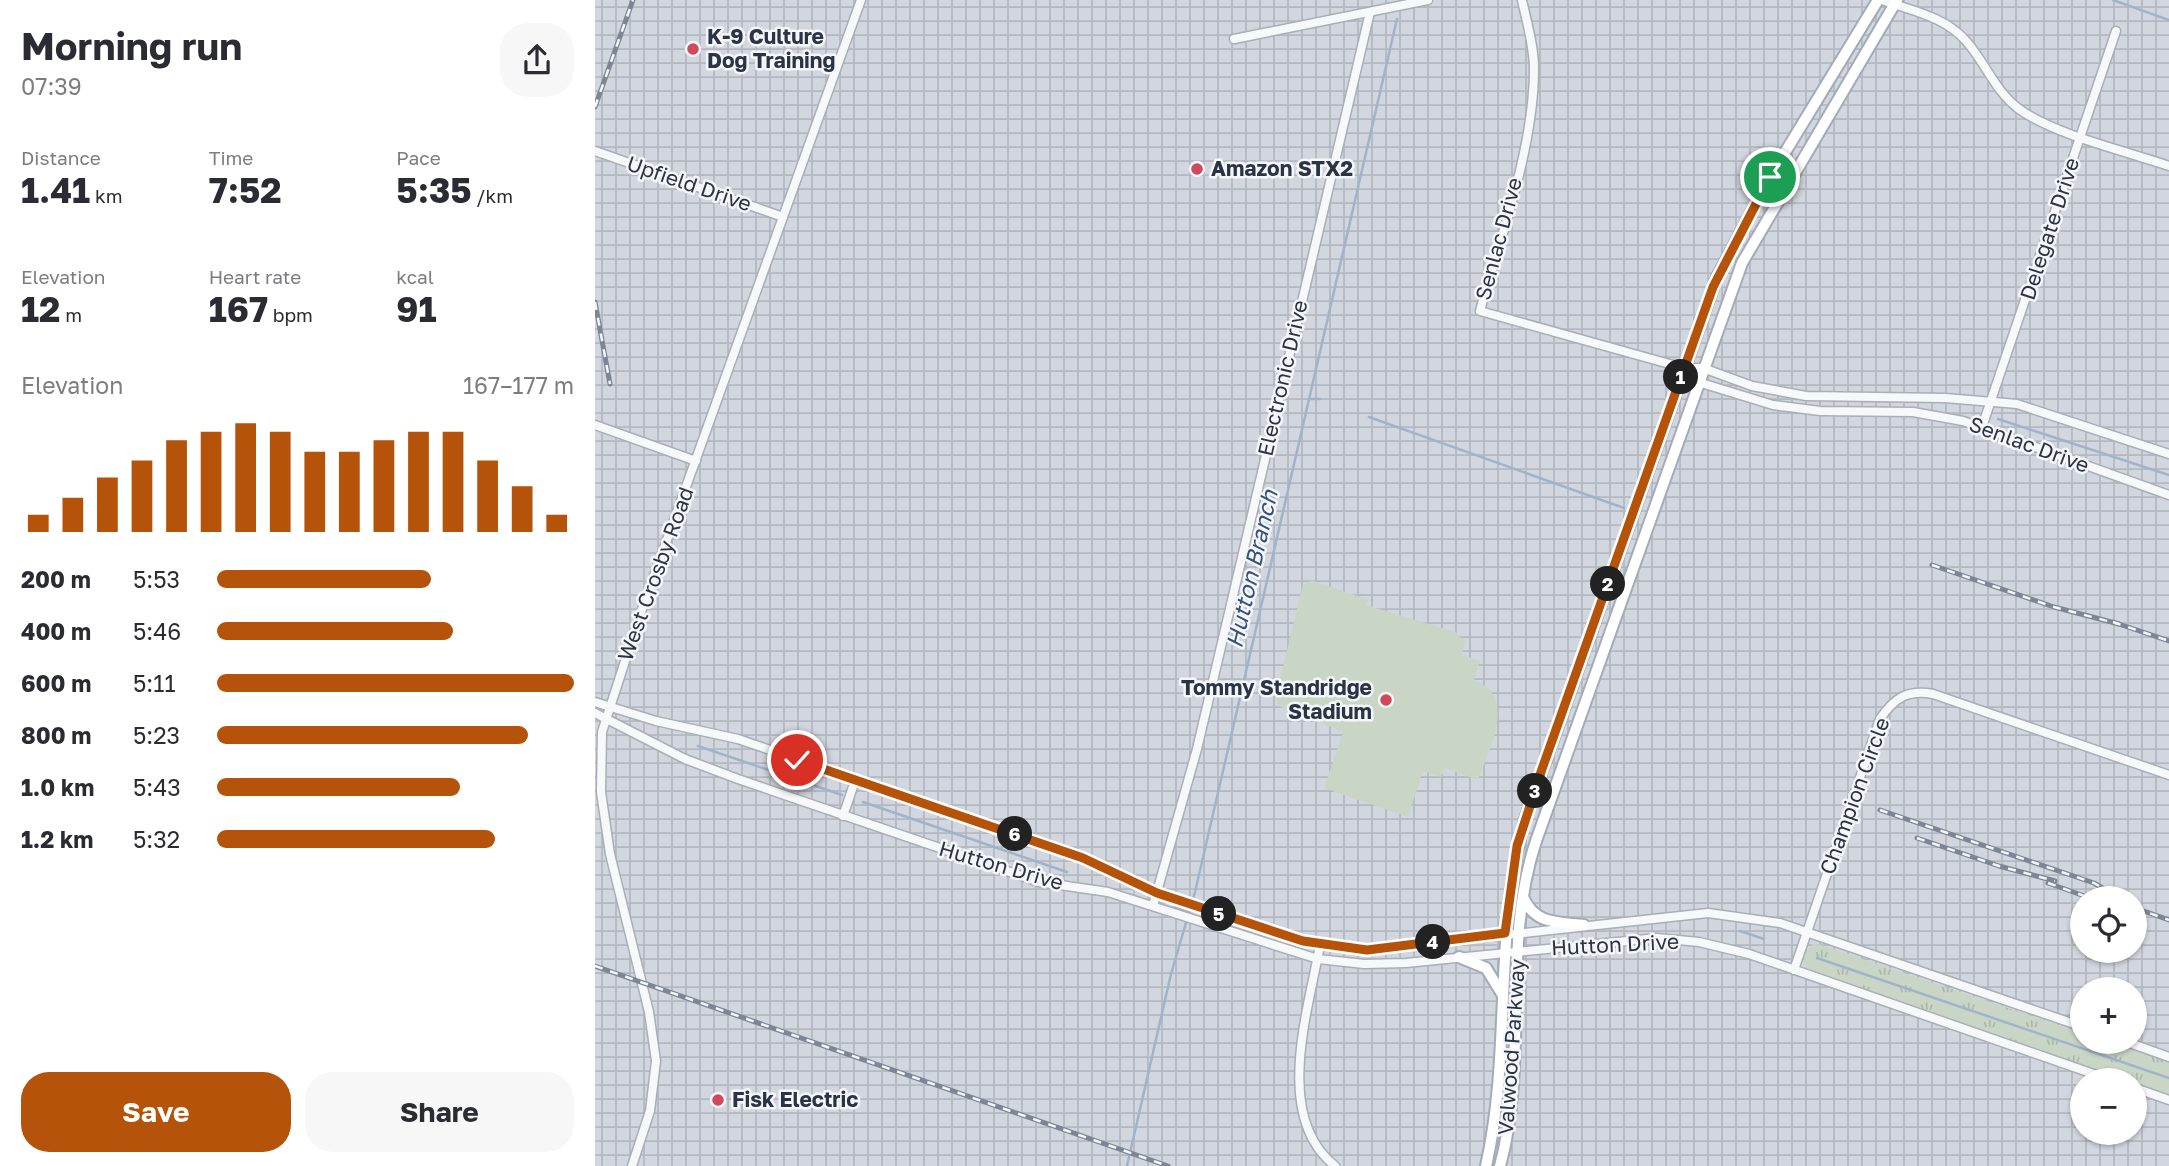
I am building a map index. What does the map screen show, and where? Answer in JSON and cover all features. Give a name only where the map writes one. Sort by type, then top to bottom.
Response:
[{"type":"main road","name":"Valwood Parkway","points":[[1486,1166],[1495,1114],[1505,933],[1517,846],[1684,368],[1727,256],[1801,127],[1880,0]]},
{"type":"main road","name":"Valwood Parkway","points":[[1500,1166],[1510,1115],[1519,932],[1532,853],[1645,529],[1742,263],[1896,2]]},
{"type":"main road","points":[[1801,127],[1816,136]]},
{"type":"main road","points":[[1727,256],[1742,263]]},
{"type":"main road","points":[[1629,523],[1645,529]]},
{"type":"main road","points":[[1560,719],[1577,724]]},
{"type":"main road","points":[[1523,897],[1534,915],[1544,920],[1584,926]]},
{"type":"main road","points":[[1459,957],[1486,968],[1503,994]]},
{"type":"street","name":"West Crosby Road","points":[[632,1166],[650,1111],[656,1061],[649,1012],[610,854],[599,756],[606,717],[862,0]]},
{"type":"street","points":[[1234,39],[1428,0]]},
{"type":"street","name":"Senlac Drive","points":[[1522,0],[1531,43],[1533,85],[1523,149],[1480,311],[1684,368],[1703,368],[1752,386],[1828,398],[1992,401],[2042,410],[2169,454]]},
{"type":"street","points":[[1880,0],[1896,2],[1952,28],[1969,43],[1998,89],[2012,104],[2036,119],[2169,166]]},
{"type":"street","name":"Electronic Drive","points":[[1153,906],[1197,749],[1370,12]]},
{"type":"street","name":"Delegate Drive","points":[[1982,427],[2116,31]]},
{"type":"street","name":"Upfield Drive","points":[[595,151],[783,217]]},
{"type":"street","name":"Senlac Drive","points":[[1684,368],[1698,382],[1773,405],[1828,411],[1913,412],[1950,418],[1982,427],[2169,495]]},
{"type":"street","points":[[1828,398],[1828,411]]},
{"type":"street","points":[[595,425],[696,461]]},
{"type":"street","name":"Champion Circle","points":[[1794,970],[1880,719],[1890,704],[1901,695],[1920,691],[1934,694],[2169,775]]},
{"type":"street","name":"Hutton Drive","points":[[595,702],[738,739],[1083,858],[1170,898],[1320,946],[1367,950],[1708,913],[1780,923],[2070,1023]]},
{"type":"street","name":"Hutton Drive","points":[[595,713],[685,759],[843,816],[1039,881],[1108,892],[1318,959],[1364,964],[1657,938],[1699,942],[1794,970],[2076,1068]]},
{"type":"street","points":[[843,816],[855,781]]},
{"type":"street","points":[[1320,946],[1298,1091],[1305,1126],[1316,1145],[1335,1166]]},
{"type":"street","points":[[2147,1049],[2169,1057]]},
{"type":"street","points":[[2147,1092],[2169,1100]]},
{"type":"shaded area","points":[[595,0],[2169,0],[2169,1166],[595,1166]]},
{"type":"green space","name":"Tommy Standridge Stadium","points":[[1313,581],[1369,600],[1366,605],[1458,633],[1457,636],[1465,639],[1462,655],[1480,661],[1474,680],[1487,688],[1495,698],[1498,710],[1493,739],[1478,780],[1445,768],[1441,777],[1423,771],[1408,817],[1324,788],[1343,732],[1278,706],[1276,697],[1302,588],[1306,582]]},
{"type":"green space","points":[[1815,943],[2070,1029],[2070,1054],[2145,1054],[2169,1062],[2169,1096],[2147,1088],[2147,1068],[2086,1068],[1807,972],[1804,956]]},
{"type":"waterway","points":[[2113,0],[2169,20]]},
{"type":"waterway","name":"Hutton Branch","points":[[1127,1166],[1171,974],[1195,892],[1397,19]]},
{"type":"waterway","points":[[1310,399],[1320,399]]},
{"type":"waterway","points":[[1369,417],[1624,508]]},
{"type":"waterway","points":[[1998,419],[2169,475]]},
{"type":"waterway","points":[[698,746],[842,795]]},
{"type":"waterway","points":[[863,802],[1067,872]]},
{"type":"waterway","points":[[1174,906],[1189,911]]},
{"type":"waterway","points":[[1740,931],[1764,939]]},
{"type":"waterway","points":[[1817,958],[2169,1078]]},
{"type":"railway","points":[[595,107],[633,0]]},
{"type":"railway","points":[[595,302],[610,384]]},
{"type":"railway","points":[[1932,565],[2054,607],[2119,624]]},
{"type":"railway","points":[[2113,622],[2169,641]]},
{"type":"railway","points":[[1880,810],[2099,886]]},
{"type":"railway","points":[[1917,838],[1999,866],[2055,881]]},
{"type":"railway","points":[[2048,883],[2070,891]]},
{"type":"railway","points":[[2147,912],[2169,920]]},
{"type":"railway","points":[[595,966],[1168,1166]]},
{"type":"place","name":"K-9 Culture Dog Training","points":[[693,49]]},
{"type":"place","name":"Amazon STX2","points":[[1197,169]]},
{"type":"place","name":"Tommy Standridge Stadium","points":[[1386,700]]},
{"type":"place","name":"Fisk Electric","points":[[718,1100]]},
{"type":"route","points":[[797,760],[1083,858],[1157,893],[1320,946],[1367,950],[1505,933],[1510,881],[1517,846],[1542,769],[1713,287],[1770,177]]}]
